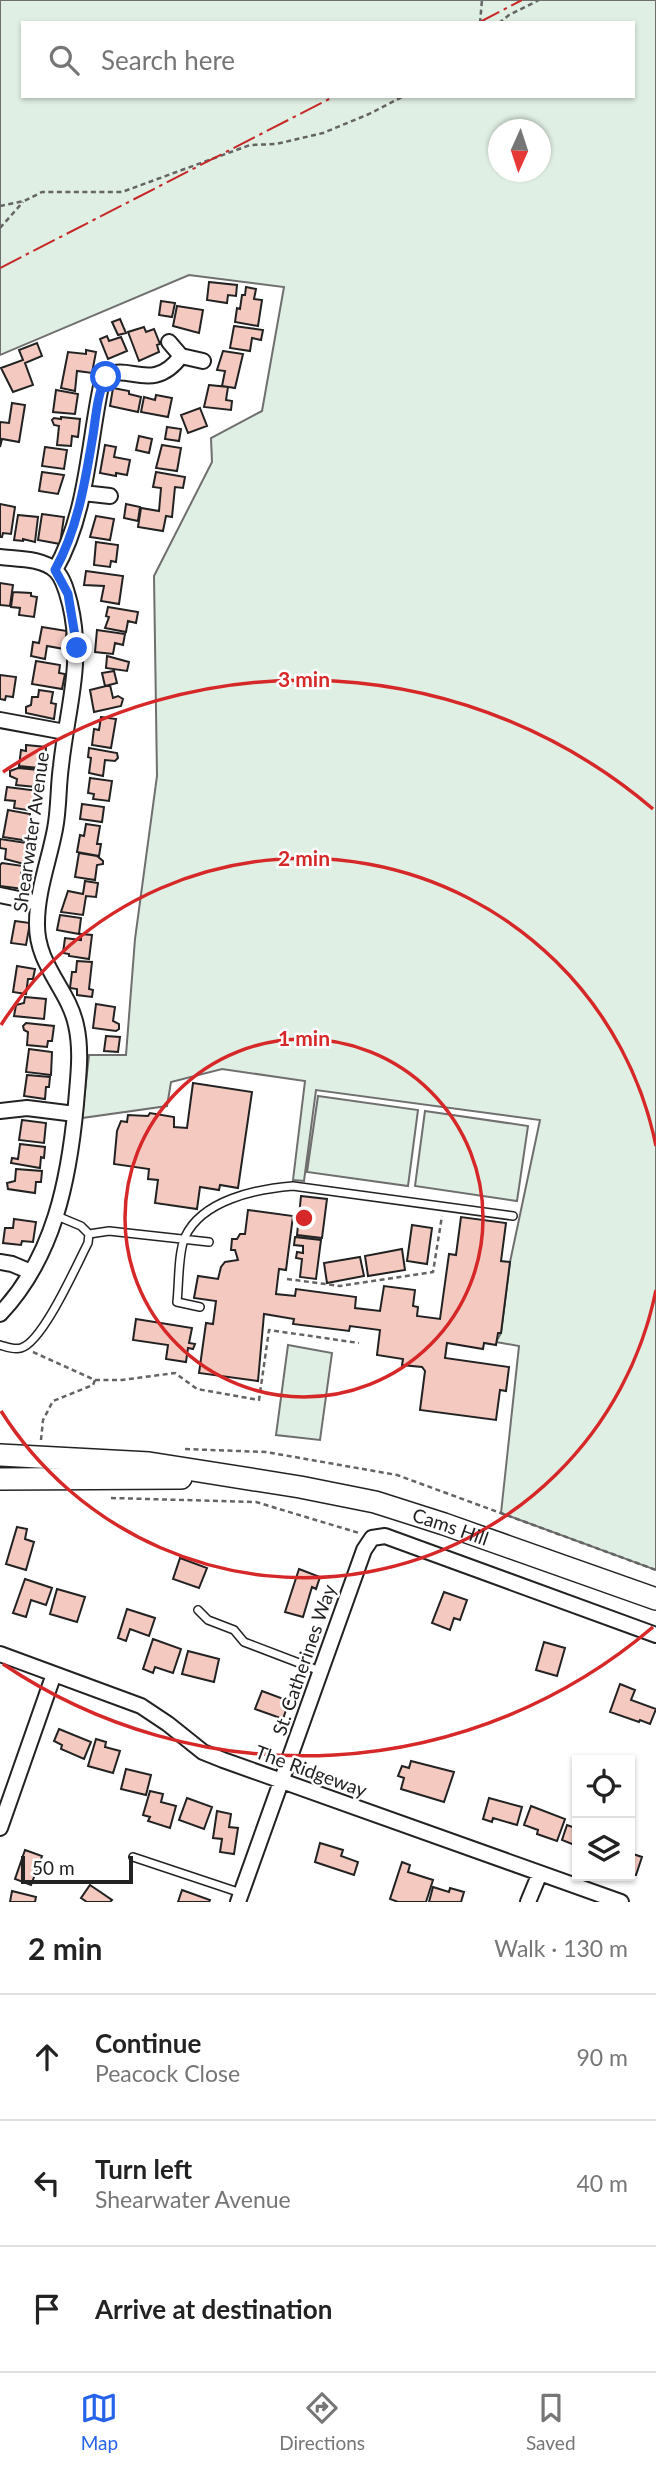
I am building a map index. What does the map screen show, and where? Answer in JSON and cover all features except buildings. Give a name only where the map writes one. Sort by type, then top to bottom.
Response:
[{"type":"main road","name":"Cams Hill","points":[[0,1455],[149,1463],[375,1502],[656,1599]]},
{"type":"main road","name":"Cams Hill","points":[[0,1479],[239,1478]]},
{"type":"street","points":[[169,342],[181,356],[203,361]]},
{"type":"street","points":[[0,557],[46,564],[55,570],[69,542],[83,493],[99,396],[106,377],[119,372],[144,377],[161,375],[173,368],[181,356]]},
{"type":"street","points":[[83,493],[110,496]]},
{"type":"street","name":"Shearwater Avenue","points":[[0,1314],[32,1272],[57,1216],[75,1114],[79,1072],[76,1023],[69,1005],[44,962],[37,925],[38,902],[55,831],[77,648],[68,594],[55,570]]},
{"type":"street","points":[[0,720],[65,732]]},
{"type":"street","points":[[0,895],[38,902]]},
{"type":"street","points":[[0,1111],[27,1108],[75,1114]]},
{"type":"street","points":[[0,1262],[32,1272]]},
{"type":"street","name":"Cams Hill","points":[[368,1544],[385,1536],[656,1635]]},
{"type":"street","name":"St. Catherines Way","points":[[239,1898],[368,1544]]},
{"type":"street","name":"The Ridgeway","points":[[0,1654],[141,1706],[203,1752],[621,1902]]},
{"type":"street","points":[[0,1828],[54,1674]]},
{"type":"street","points":[[528,1902],[540,1873]]},
{"type":"lane","points":[[200,1307],[177,1302],[183,1240],[192,1225],[214,1208],[267,1188],[293,1186],[513,1216]]},
{"type":"lane","points":[[57,1216],[81,1226],[89,1234]]},
{"type":"lane","points":[[89,1234],[109,1231],[209,1242]]},
{"type":"lane","points":[[0,1345],[20,1348],[29,1344],[68,1283],[88,1243],[89,1234]]},
{"type":"lane","points":[[198,1610],[208,1620],[234,1630],[244,1642],[321,1672]]},
{"type":"lane","points":[[133,1857],[239,1898]]},
{"type":"path","points":[[480,21],[482,0]]},
{"type":"path","points":[[502,21],[539,0]]},
{"type":"path","points":[[0,206],[24,201],[42,192],[122,192],[250,145],[288,142],[323,133],[400,98]]},
{"type":"path","points":[[0,228],[24,201]]},
{"type":"path","points":[[287,1279],[340,1286],[432,1272],[443,1206]]},
{"type":"path","points":[[29,1344],[29,1350],[95,1380],[121,1380],[175,1373],[197,1389],[259,1400],[269,1330],[359,1343]]},
{"type":"path","points":[[41,1443],[43,1420],[52,1401],[93,1385],[95,1380]]},
{"type":"path","points":[[331,1463],[397,1475],[656,1570]]},
{"type":"path","points":[[108,1498],[256,1502],[368,1544]]},
{"type":"green space","points":[[0,0],[656,0],[656,1570],[501,1513],[519,1346],[496,1342],[501,1333],[510,1262],[540,1120],[316,1090],[304,1181],[293,1180],[305,1081],[222,1069],[171,1082],[167,1106],[82,1118],[89,1055],[126,1055],[135,939],[157,776],[154,576],[212,462],[211,438],[262,411],[284,287],[189,275],[0,355]]},
{"type":"green space","points":[[318,1096],[418,1110],[408,1186],[307,1172]]},
{"type":"green space","points":[[425,1111],[528,1126],[517,1201],[415,1186]]},
{"type":"green space","points":[[288,1345],[332,1353],[320,1440],[276,1435]]},
{"type":"power","points":[[482,21],[522,0]]},
{"type":"power","points":[[0,268],[331,98]]},
{"type":"route","points":[[77,648],[68,594],[55,570],[73,531],[83,493],[101,386],[106,377]]}]
